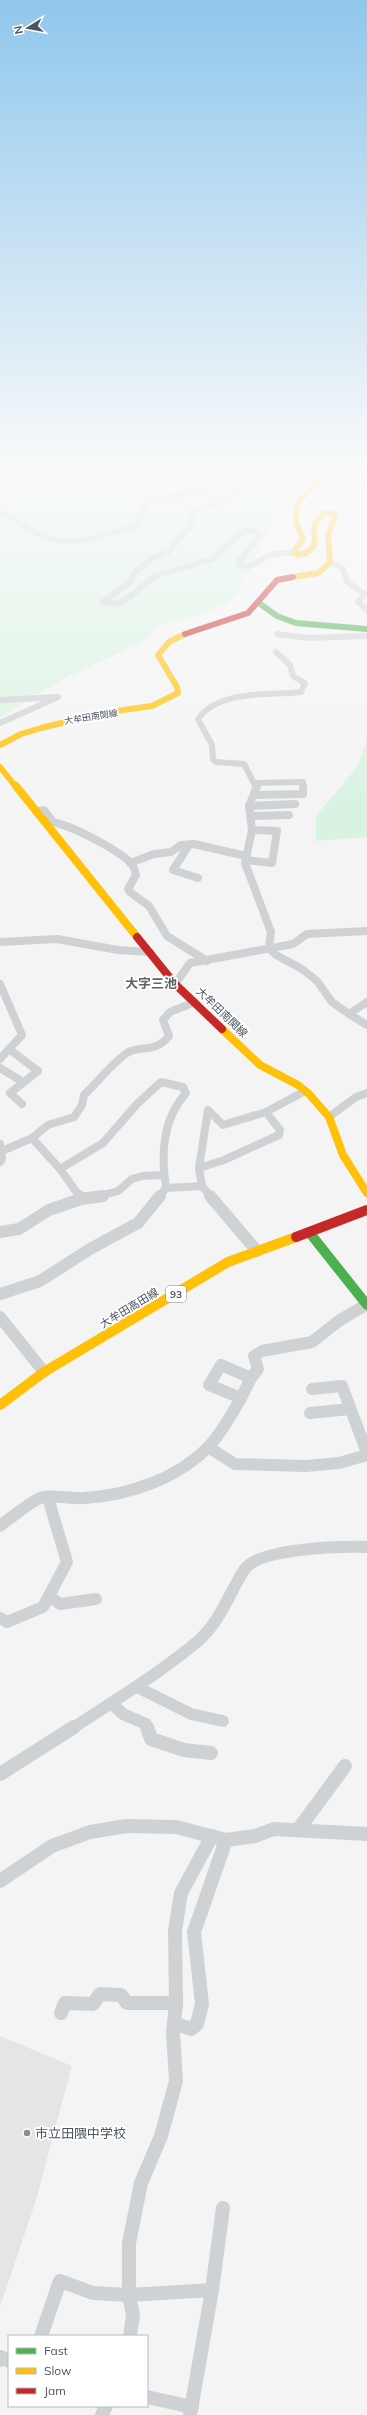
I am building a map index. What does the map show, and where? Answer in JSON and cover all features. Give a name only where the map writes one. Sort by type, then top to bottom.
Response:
[{"type":"main road","name":"大牟田南関線","points":[[0,745],[12,737],[48,723],[106,713],[146,710],[166,701],[178,693],[178,686],[173,676],[160,661],[158,655],[163,645],[174,638],[243,616],[260,604],[272,584]]},
{"type":"main road","points":[[260,604],[277,616],[296,623],[367,629]]},
{"type":"main road","name":"大牟田南関線","points":[[0,767],[38,811],[175,984],[260,1065],[305,1091],[328,1117],[335,1130],[343,1155],[367,1193]]},
{"type":"main road","name":"大牟田高田線","points":[[0,1405],[44,1372],[228,1262],[367,1210]]},
{"type":"main road","points":[[309,1232],[367,1305]]},
{"type":"street","points":[[127,584],[103,602],[112,604],[126,599],[145,584]]},
{"type":"street","points":[[349,584],[365,594],[358,602],[360,606],[367,610]]},
{"type":"street","points":[[277,634],[309,638],[367,636]]},
{"type":"street","points":[[269,948],[271,932],[245,863],[252,830],[252,816],[249,806],[257,786],[244,764],[216,762],[213,759],[212,745],[198,719],[211,706],[233,698],[284,695],[301,692],[304,683],[293,676],[290,666],[276,652]]},
{"type":"street","points":[[0,700],[58,697],[41,706],[0,723]]},
{"type":"street","points":[[254,795],[303,794],[303,782],[255,783]]},
{"type":"street","points":[[249,806],[295,804]]},
{"type":"street","points":[[38,811],[44,810],[53,822],[62,824],[104,844],[130,863],[136,875],[128,889],[130,893],[149,907],[163,930],[171,939],[198,952],[207,961]]},
{"type":"street","points":[[252,816],[289,815]]},
{"type":"street","points":[[130,863],[143,857],[171,852],[181,845],[214,847],[246,858],[272,863],[277,831],[252,830]]},
{"type":"street","points":[[189,845],[173,870],[198,878]]},
{"type":"street","points":[[175,984],[190,963],[293,944],[306,934],[367,931]]},
{"type":"street","points":[[0,942],[34,938],[49,939],[127,953],[150,952]]},
{"type":"street","points":[[269,948],[276,955],[302,968],[316,981],[332,1002],[367,1025]]},
{"type":"street","points":[[0,984],[22,1035],[0,1058]]},
{"type":"street","points":[[0,1162],[2,1159],[1,1148],[32,1138],[48,1125],[74,1117],[82,1105],[84,1095],[128,1052],[150,1049],[164,1041],[168,1036],[163,1020],[170,1012],[195,1002]]},
{"type":"street","points":[[349,1014],[367,1002]]},
{"type":"street","points":[[9,1049],[38,1071],[10,1093],[22,1104]]},
{"type":"street","points":[[0,1068],[23,1082]]},
{"type":"street","points":[[0,1294],[40,1281],[90,1249],[138,1224],[166,1188],[162,1153],[168,1123],[178,1100],[186,1093],[183,1087],[161,1082],[137,1104],[103,1143],[60,1169]]},
{"type":"street","points":[[257,1251],[202,1186],[199,1168],[208,1110],[223,1125],[266,1112],[305,1091]]},
{"type":"street","points":[[328,1117],[338,1112],[350,1101],[367,1093]]},
{"type":"street","points":[[199,1168],[224,1160],[279,1135],[280,1130],[266,1112]]},
{"type":"street","points":[[32,1138],[60,1169],[81,1199]]},
{"type":"street","points":[[0,1232],[19,1229],[49,1210],[81,1199],[103,1196],[118,1191],[126,1187],[132,1179],[142,1176],[164,1175]]},
{"type":"street","points":[[166,1188],[202,1186]]},
{"type":"street","points":[[0,1526],[42,1497],[63,1500],[133,1490],[161,1478],[192,1461],[208,1447],[241,1398],[251,1378],[258,1369],[254,1356],[262,1351],[312,1342],[340,1320],[367,1305]]},
{"type":"street","points":[[0,1317],[44,1372]]},
{"type":"street","points":[[241,1398],[209,1385],[221,1365],[251,1378]]},
{"type":"street","points":[[208,1447],[235,1464],[306,1466],[339,1464],[367,1454],[342,1386],[312,1390]]},
{"type":"street","points":[[310,1413],[350,1409]]},
{"type":"street","points":[[0,1618],[7,1622],[18,1619],[28,1611],[43,1607],[67,1562],[48,1498]]},
{"type":"street","points":[[0,1774],[137,1687],[199,1640],[221,1613],[245,1568],[257,1560],[270,1555],[366,1550]]},
{"type":"street","points":[[49,1596],[60,1604],[96,1600]]},
{"type":"street","points":[[137,1687],[191,1714],[222,1721]]},
{"type":"street","points":[[111,1704],[123,1714],[146,1724],[151,1739],[184,1750],[211,1753]]},
{"type":"street","points":[[298,1830],[345,1766]]},
{"type":"street","points":[[0,1881],[52,1846],[90,1832],[126,1826],[176,1827],[226,1840],[255,1836],[274,1829],[367,1834]]},
{"type":"street","points":[[130,2335],[133,2316],[129,2295],[130,2244],[141,2183],[161,2136],[176,2081],[174,2022],[176,2003],[175,1931],[181,1893],[212,1836]]},
{"type":"street","points":[[174,2022],[191,2029],[197,2024],[202,2004],[194,1932],[226,1840]]},
{"type":"street","points":[[61,2013],[65,2003],[93,2004],[100,1994],[121,1995],[127,2003],[176,2003]]},
{"type":"street","points":[[148,2397],[191,2411],[212,2290],[223,2208]]},
{"type":"street","points":[[41,2335],[60,2281],[93,2293],[129,2295],[212,2290]]},
{"type":"street","points":[[0,2360],[1,2357],[8,2360]]},
{"type":"shaded area","name":"市立田隈中学校","points":[[0,2036],[72,2066],[36,2200],[0,2307]]},
{"type":"green space","points":[[0,584],[243,584],[230,602],[202,614],[169,622],[156,629],[143,642],[67,677],[0,717]]},
{"type":"green space","points":[[367,738],[367,837],[316,841],[316,816],[358,766]]},
{"type":"traffic: fast","points":[[259,603],[277,616],[296,623],[367,629]]},
{"type":"traffic: fast","points":[[309,1232],[367,1305]]},
{"type":"traffic: slow","points":[[0,745],[21,734],[41,728],[84,719],[102,713],[152,706],[170,699],[178,693],[177,687],[158,655],[169,642],[185,634]]},
{"type":"traffic: slow","points":[[0,767],[137,937]]},
{"type":"traffic: slow","points":[[222,1029],[260,1065],[298,1085],[309,1094],[329,1117],[343,1155],[367,1193]]},
{"type":"traffic: slow","points":[[0,1405],[44,1372],[228,1262],[296,1237]]},
{"type":"traffic: jam","points":[[185,634],[248,613],[274,584]]},
{"type":"traffic: jam","points":[[137,937],[175,984],[222,1029]]},
{"type":"traffic: jam","points":[[296,1237],[367,1210]]},
{"type":"place","name":"市立田隈中学校","points":[[27,2133]]},
{"type":"district","name":"大字三池","points":[[151,983]]}]
